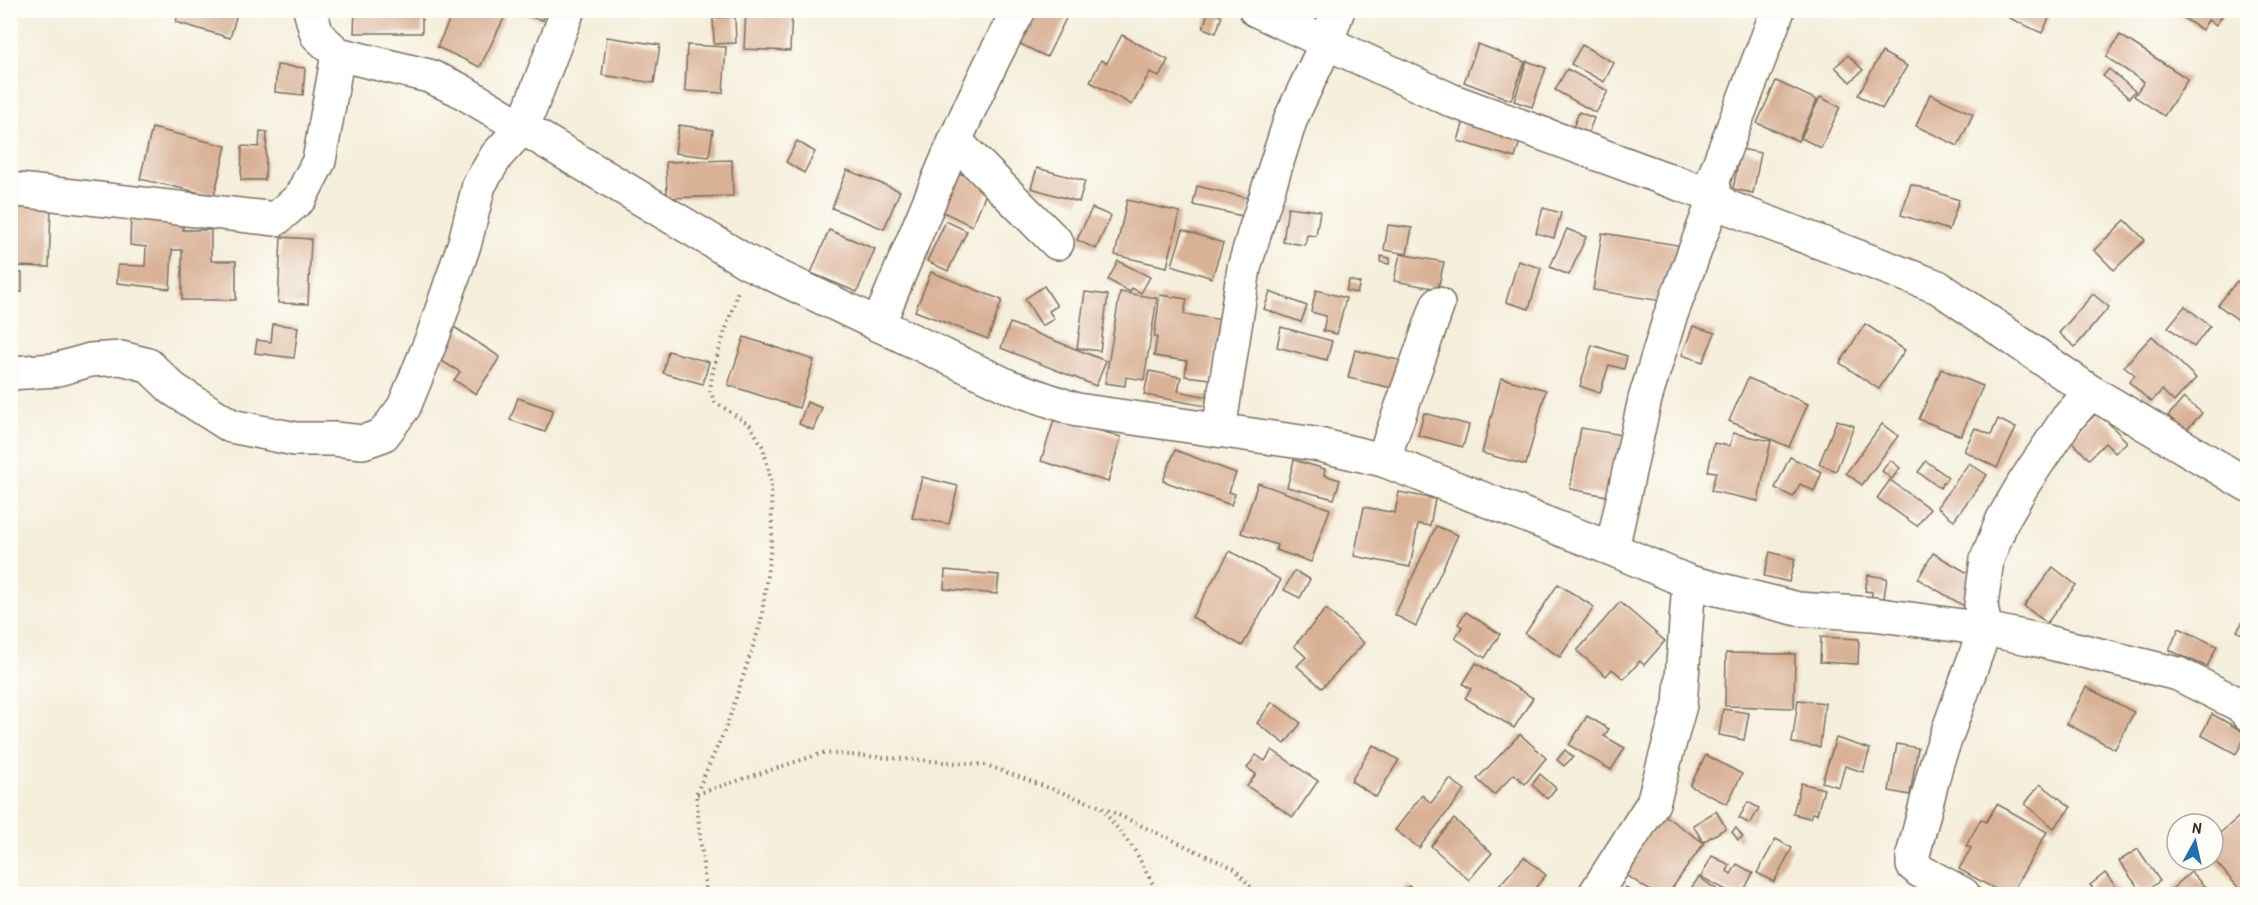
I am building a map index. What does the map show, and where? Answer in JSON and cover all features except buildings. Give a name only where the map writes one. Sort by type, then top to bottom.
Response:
[{"type":"street","points":[[310,10],[317,35],[338,54],[429,76],[458,89],[747,262],[1008,386],[1077,410],[1315,444],[1383,460],[1612,549],[1689,582],[1798,609],[1873,614],[1984,629],[2178,674],[2240,705],[2247,714]]},
{"type":"street","points":[[10,373],[55,370],[90,360],[121,358],[148,365],[173,389],[231,426],[295,439],[363,442],[383,435],[404,407],[433,336],[465,242],[479,185],[497,155],[523,127],[568,10]]},
{"type":"street","points":[[878,325],[955,141],[995,53],[1019,10]]},
{"type":"street","points":[[1256,10],[1453,101],[1715,197],[1727,207],[1938,287],[2091,392],[2247,485]]},
{"type":"street","points":[[1219,430],[1244,268],[1291,118],[1326,44],[1338,10]]},
{"type":"street","points":[[1612,549],[1645,399],[1671,317],[1715,197],[1713,180],[1778,10]]},
{"type":"street","points":[[10,189],[276,219],[300,198],[319,161],[338,54]]},
{"type":"street","points":[[955,141],[1057,243]]},
{"type":"street","points":[[1383,460],[1438,304]]},
{"type":"street","points":[[1909,880],[1913,855],[1937,762],[1984,629],[1981,605],[1987,559],[2002,519],[2047,447],[2091,392]]},
{"type":"street","points":[[1595,894],[1653,802],[1680,705],[1689,582]]},
{"type":"street","points":[[1909,880],[1920,871],[1963,894]]},
{"type":"path","points":[[706,894],[696,794],[727,725],[761,622],[772,538],[771,482],[763,447],[750,425],[715,402],[710,391],[713,369],[747,262]]},
{"type":"path","points":[[696,794],[824,753],[986,765],[1099,806],[1235,869],[1257,894]]},
{"type":"path","points":[[1099,806],[1134,849],[1158,894]]}]
